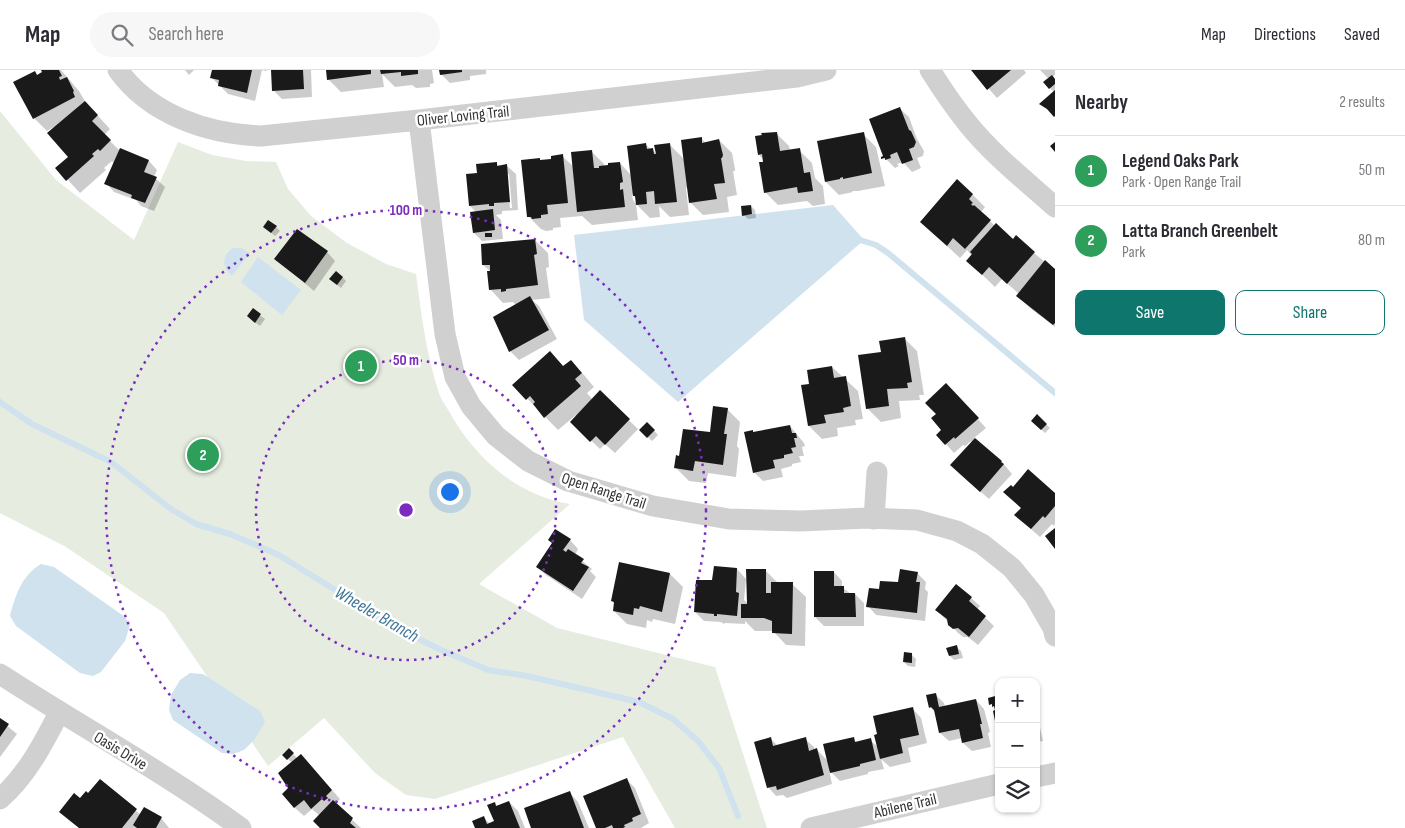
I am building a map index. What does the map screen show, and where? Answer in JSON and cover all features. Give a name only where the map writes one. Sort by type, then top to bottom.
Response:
[{"type":"street","name":"Oliver Loving Trail","points":[[118,70],[154,104],[176,117],[201,127],[234,134],[261,136],[284,135],[797,77],[826,70]]},
{"type":"street","points":[[930,70],[969,126],[994,152],[1055,207]]},
{"type":"street","name":"Open Range Trail","points":[[418,120],[445,334],[456,377],[471,406],[496,436],[528,461],[568,481],[653,506],[729,519],[800,521],[917,520],[957,531],[982,544],[1012,568],[1034,595],[1053,628],[1055,636]]},
{"type":"street","points":[[874,519],[877,472]]},
{"type":"street","name":"Oasis Drive","points":[[0,674],[59,713],[186,789],[241,828]]},
{"type":"street","points":[[0,799],[28,766],[59,713]]},
{"type":"street","points":[[1040,776],[1055,773]]},
{"type":"street","name":"Abilene Trail","points":[[811,828],[995,785]]},
{"type":"shaded area","points":[[0,111],[56,180],[134,240],[178,142],[212,155],[246,161],[276,162],[288,189],[311,216],[347,243],[386,264],[416,274],[424,332],[434,376],[440,396],[460,430],[485,459],[516,484],[551,500],[570,504],[479,584],[557,628],[715,667],[767,828],[675,828],[623,737],[435,799],[406,795],[375,773],[324,718],[268,766],[164,613],[66,547],[0,513]]},
{"type":"water","points":[[833,205],[864,240],[678,402],[584,320],[574,235]]},
{"type":"water","points":[[233,248],[241,248],[250,253],[232,276],[226,269],[224,262],[226,255]]},
{"type":"water","points":[[258,257],[301,290],[282,315],[241,282]]},
{"type":"water","points":[[41,564],[54,567],[125,617],[130,625],[125,641],[101,672],[93,676],[80,673],[16,626],[10,616],[14,601],[24,580]]},
{"type":"water","points":[[190,673],[203,674],[260,711],[265,722],[255,739],[244,750],[233,754],[222,753],[173,720],[169,710],[171,695],[180,680]]},
{"type":"building","points":[[41,70],[59,70],[62,76],[59,77],[60,80],[67,77],[75,97],[33,119],[13,82],[35,71],[37,75],[42,72]]},
{"type":"building","points":[[212,70],[252,70],[247,93],[218,86],[219,80],[210,78]]},
{"type":"building","points":[[271,70],[303,70],[304,89],[272,91]]},
{"type":"building","points":[[326,70],[371,70],[371,74],[327,80]]},
{"type":"building","points":[[380,70],[418,70],[418,74],[401,76],[401,72],[381,74]]},
{"type":"building","points":[[439,70],[462,70],[462,72],[440,75]]},
{"type":"building","points":[[971,70],[1011,70],[987,90]]},
{"type":"building","points":[[1052,75],[1055,79],[1055,84],[1049,89],[1043,82]]},
{"type":"building","points":[[1055,90],[1055,116],[1054,117],[1039,104]]},
{"type":"building","points":[[85,101],[98,115],[92,121],[111,140],[100,151],[98,149],[92,154],[94,156],[66,181],[55,168],[68,157],[47,133]]},
{"type":"building","points":[[900,107],[916,142],[914,147],[909,149],[913,160],[902,164],[897,152],[890,155],[891,158],[881,159],[883,156],[869,119]]},
{"type":"building","points":[[777,132],[780,151],[800,148],[804,173],[810,172],[813,191],[798,193],[797,187],[764,193],[759,162],[763,162],[762,154],[758,155],[755,136],[762,135],[761,133]]},
{"type":"building","points":[[864,132],[872,173],[843,179],[843,177],[825,182],[817,141]]},
{"type":"building","points":[[702,137],[702,143],[719,139],[723,155],[721,158],[725,183],[714,184],[717,199],[689,203],[681,140]]},
{"type":"building","points":[[1055,142],[1055,152],[1050,146]]},
{"type":"building","points":[[646,143],[647,149],[653,148],[654,154],[656,154],[654,145],[670,143],[677,202],[655,204],[654,191],[646,192],[647,204],[636,205],[635,196],[633,196],[627,146]]},
{"type":"building","points":[[120,148],[149,160],[144,172],[157,177],[145,203],[131,198],[132,195],[104,184]]},
{"type":"building","points":[[592,150],[594,168],[608,165],[608,163],[620,162],[623,182],[620,183],[620,190],[623,189],[625,207],[577,212],[571,152]]},
{"type":"building","points":[[563,154],[568,203],[547,205],[548,214],[541,215],[541,218],[532,219],[527,217],[521,160],[551,159],[551,156]]},
{"type":"building","points":[[497,162],[497,166],[507,164],[510,202],[494,203],[494,206],[489,206],[489,204],[469,206],[466,174],[477,173],[476,164]]},
{"type":"building","points":[[957,179],[973,194],[969,199],[973,203],[971,204],[991,220],[965,249],[953,238],[947,246],[920,222]]},
{"type":"building","points":[[751,205],[752,214],[742,216],[741,206]]},
{"type":"building","points":[[493,209],[495,230],[473,233],[470,212]]},
{"type":"building","points":[[268,220],[277,226],[271,233],[263,227]]},
{"type":"building","points":[[996,223],[1013,239],[1016,235],[1035,252],[1007,284],[989,267],[982,275],[966,261],[972,254],[970,252]]},
{"type":"building","points":[[297,229],[328,251],[305,283],[274,259]]},
{"type":"building","points":[[485,233],[492,233],[492,237],[485,237]]},
{"type":"building","points":[[535,239],[537,254],[534,255],[538,285],[506,289],[506,291],[501,292],[501,289],[489,290],[487,271],[490,271],[490,265],[482,265],[481,244]]},
{"type":"building","points":[[1045,260],[1055,269],[1055,323],[1053,325],[1016,296]]},
{"type":"building","points":[[336,271],[343,277],[337,285],[329,279]]},
{"type":"building","points":[[530,296],[549,330],[509,352],[493,317]]},
{"type":"building","points":[[253,308],[261,314],[255,323],[247,316]]},
{"type":"building","points":[[905,337],[912,382],[907,383],[908,388],[887,389],[889,406],[866,409],[858,355],[881,352],[879,341]]},
{"type":"building","points":[[550,351],[563,366],[571,360],[582,373],[575,379],[581,386],[544,418],[533,404],[535,402],[530,396],[526,400],[512,385]]},
{"type":"building","points":[[832,366],[834,378],[846,376],[851,406],[843,408],[844,412],[824,415],[826,423],[808,426],[801,385],[809,384],[807,370]]},
{"type":"building","points":[[946,383],[979,418],[955,439],[954,437],[945,445],[936,435],[941,430],[931,418],[936,414],[925,403]]},
{"type":"building","points":[[600,390],[630,419],[605,445],[596,436],[590,442],[570,422]]},
{"type":"building","points":[[713,406],[728,408],[724,434],[727,434],[723,465],[695,461],[693,471],[674,468],[676,455],[679,456],[683,429],[710,432]]},
{"type":"building","points":[[1037,414],[1047,424],[1041,430],[1031,421]]},
{"type":"building","points":[[647,422],[655,430],[647,438],[639,430]]},
{"type":"building","points":[[790,425],[792,433],[796,433],[797,438],[794,438],[796,447],[791,448],[793,453],[784,455],[784,458],[773,460],[775,468],[753,473],[744,432]]},
{"type":"building","points":[[975,438],[1004,464],[980,492],[950,465]]},
{"type":"building","points":[[1028,469],[1055,493],[1055,506],[1045,518],[1043,516],[1031,529],[1014,515],[1021,508],[1003,492],[1011,485],[1013,487]]},
{"type":"building","points":[[1055,528],[1055,549],[1045,536]]},
{"type":"building","points":[[555,529],[571,539],[563,550],[566,552],[568,549],[584,559],[581,563],[589,567],[573,591],[536,567],[552,543],[548,540]]},
{"type":"building","points":[[619,562],[670,573],[662,612],[640,606],[639,609],[634,608],[633,615],[613,611],[614,602],[611,601]]},
{"type":"building","points":[[714,566],[737,568],[736,592],[739,593],[737,616],[717,614],[717,616],[714,616],[714,614],[694,612],[696,580],[712,580]]},
{"type":"building","points":[[746,569],[766,569],[766,593],[771,593],[771,582],[793,582],[792,634],[772,633],[772,621],[764,618],[741,618],[741,604],[747,604]]},
{"type":"building","points":[[900,569],[918,572],[916,582],[920,582],[917,613],[866,607],[869,588],[879,589],[880,581],[898,582]]},
{"type":"building","points":[[814,571],[834,571],[834,586],[844,586],[844,593],[855,593],[856,617],[814,617]]},
{"type":"building","points":[[956,584],[972,597],[969,601],[986,616],[969,637],[958,628],[953,629],[948,625],[947,619],[935,610]]},
{"type":"building","points":[[957,645],[959,654],[949,656],[946,648]]},
{"type":"building","points":[[904,652],[912,653],[912,663],[903,662]]},
{"type":"building","points":[[936,693],[939,707],[976,699],[983,738],[962,743],[959,729],[939,733],[934,710],[931,707],[929,708],[926,695]]},
{"type":"building","points":[[995,696],[995,710],[992,704],[989,705],[988,698]]},
{"type":"building","points":[[913,707],[919,735],[900,739],[903,753],[880,759],[874,735],[877,734],[873,716]]},
{"type":"building","points":[[0,718],[9,724],[0,737]]},
{"type":"building","points":[[771,737],[773,746],[806,737],[809,751],[817,748],[824,775],[777,790],[776,786],[767,788],[754,742]]},
{"type":"building","points":[[854,737],[855,742],[871,738],[876,760],[830,773],[823,744]]},
{"type":"building","points":[[289,748],[294,753],[287,760],[282,755]]},
{"type":"building","points":[[301,754],[332,790],[326,796],[328,798],[324,801],[322,799],[311,809],[304,800],[294,808],[282,794],[288,788],[278,773]]},
{"type":"building","points":[[627,778],[641,814],[632,818],[633,821],[624,825],[625,827],[623,828],[613,828],[612,825],[605,828],[596,828],[583,796]]},
{"type":"building","points":[[100,779],[137,809],[122,828],[79,828],[59,812],[74,793],[80,798],[86,791],[88,793]]},
{"type":"building","points":[[570,791],[584,828],[531,828],[524,808]]},
{"type":"building","points":[[333,800],[353,818],[350,823],[356,828],[320,828],[313,821]]},
{"type":"building","points":[[509,801],[520,828],[475,828],[472,821],[484,816],[487,824],[494,821],[487,805],[495,802],[496,806]]},
{"type":"building","points":[[144,807],[162,817],[156,828],[137,828],[133,825]]},
{"type":"waterway","points":[[857,239],[876,245],[888,253],[1055,393]]},
{"type":"waterway","name":"Wheeler Branch","points":[[0,402],[32,424],[111,462],[171,509],[196,524],[230,534],[279,555],[393,626],[439,649],[488,670],[527,676],[639,702],[673,719],[698,741],[719,768],[738,816]]},
{"type":"place","name":"Legend Oaks Park","points":[[361,366]]},
{"type":"place","name":"Latta Branch Greenbelt","points":[[203,455]]}]
